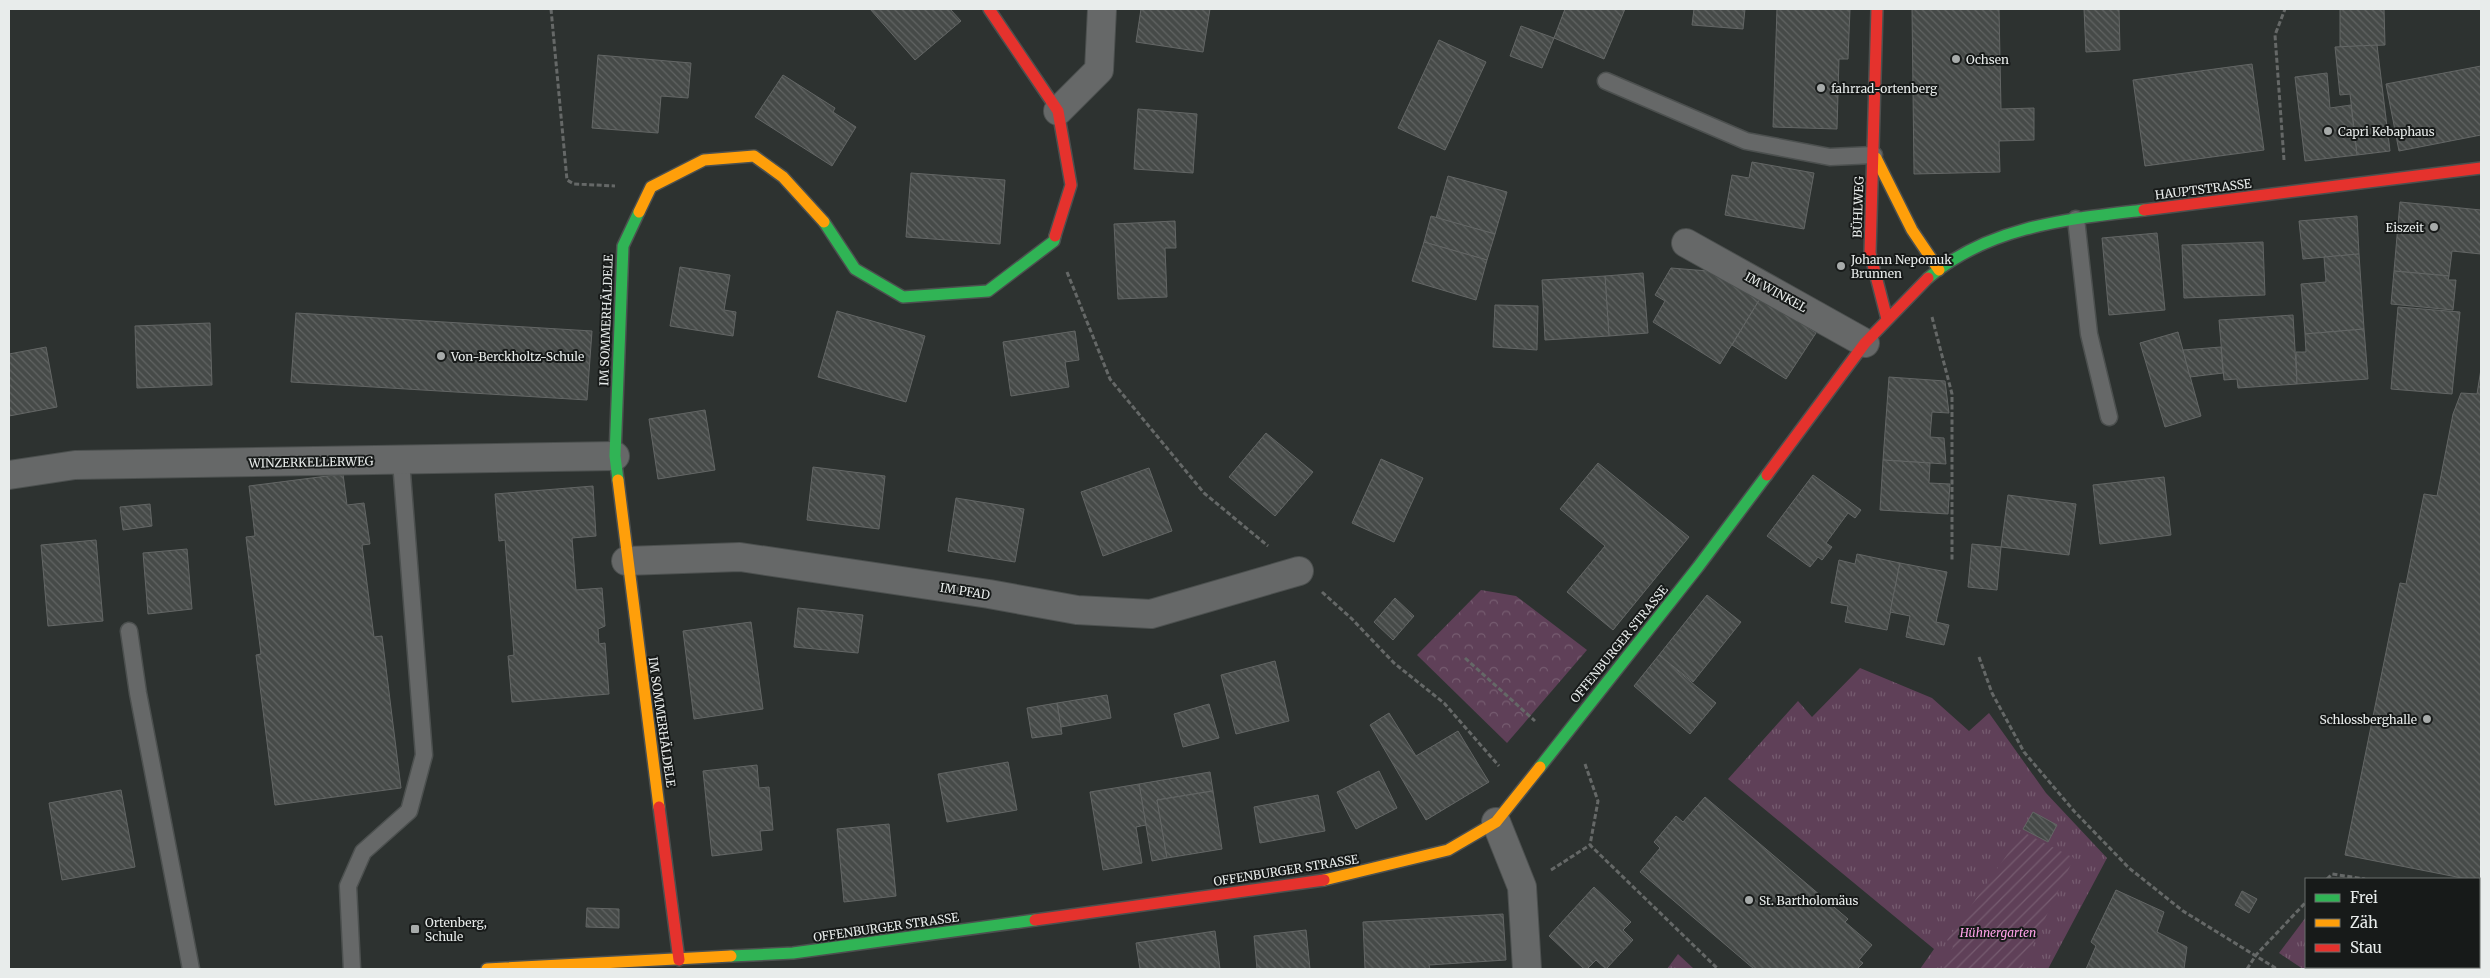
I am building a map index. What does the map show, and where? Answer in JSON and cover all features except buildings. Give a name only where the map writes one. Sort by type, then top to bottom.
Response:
[{"type":"street","points":[[651,187],[704,160],[754,156],[783,177],[822,218],[855,269],[903,297],[988,291],[1054,242],[1071,184],[1058,111],[990,9]]},
{"type":"street","points":[[1058,111],[1099,70],[1102,9]]},
{"type":"street","name":"BÜHLWEG","points":[[1877,9],[1870,253],[1887,319]]},
{"type":"street","name":"BÜHLWEG","points":[[1874,155],[1912,230],[1939,270]]},
{"type":"street","name":"HAUPTSTRASSE","points":[[1939,270],[1963,252],[2012,231],[2076,219],[2481,168]]},
{"type":"street","name":"IM SOMMERHÄLDELE","points":[[651,187],[623,246],[615,456],[626,561],[680,960]]},
{"type":"street","name":"IM WINKEL","points":[[1686,243],[1866,343]]},
{"type":"street","name":"OFFENBURGER STRASSE","points":[[487,969],[793,953],[1322,881],[1448,850],[1496,822],[1698,567],[1866,343],[1887,319],[1939,270]]},
{"type":"street","name":"WINZERKELLERWEG","points":[[9,475],[75,466],[615,456]]},
{"type":"street","name":"IM PFAD","points":[[626,561],[740,557],[979,592],[1077,610],[1151,614],[1299,571]]},
{"type":"street","points":[[1496,822],[1522,887],[1527,969]]},
{"type":"lane","points":[[1606,81],[1746,141],[1830,157],[1874,155]]},
{"type":"lane","points":[[2076,219],[2089,334],[2109,417]]},
{"type":"lane","points":[[352,969],[348,886],[363,852],[409,811],[424,754],[401,461]]},
{"type":"lane","points":[[129,631],[138,693],[190,969]]},
{"type":"path","points":[[551,9],[567,180],[574,184],[651,187]]},
{"type":"path","points":[[2285,9],[2274,34],[2286,193]]},
{"type":"path","points":[[1054,242],[1110,379],[1204,493],[1299,571],[1351,618],[1394,663],[1444,703],[1499,765],[1496,822]]},
{"type":"path","points":[[1924,284],[1952,394],[1952,562]]},
{"type":"path","points":[[1978,657],[1992,693],[2024,752],[2074,812],[2129,868],[2183,911],[2277,969]]},
{"type":"path","points":[[1465,658],[1558,742],[1584,760],[1598,801],[1590,845],[1522,887]]},
{"type":"path","points":[[1590,845],[1718,969]]},
{"type":"path","points":[[2328,878],[2332,874],[2358,878]]},
{"type":"path","points":[[2247,969],[2256,956],[2305,903]]},
{"type":"green space","points":[[1481,590],[1516,596],[1587,650],[1507,743],[1417,655]]},
{"type":"green space","points":[[1860,668],[1932,698],[1969,731],[1989,713],[2046,793],[2107,858],[2048,969],[1920,969],[1934,949],[1728,779],[1798,701],[1812,717]]},
{"type":"green space","name":"Hühnergarten","points":[[2023,832],[2074,858],[2021,969],[1941,969],[1953,947],[1947,940]]},
{"type":"green space","points":[[2481,912],[2481,969],[2303,969],[2279,953],[2305,918],[2305,968],[2480,968]]},
{"type":"green space","points":[[1678,954],[1694,969],[1667,969]]},
{"type":"traffic: fast","points":[[1928,278],[1952,261],[1977,247],[2003,236],[2058,222],[2144,210]]},
{"type":"traffic: fast","points":[[618,480],[615,456],[623,246],[639,212]]},
{"type":"traffic: fast","points":[[824,222],[855,269],[903,297],[988,291],[1054,241],[1055,236]]},
{"type":"traffic: fast","points":[[1540,767],[1698,567],[1767,475]]},
{"type":"traffic: fast","points":[[731,956],[793,953],[1035,920]]},
{"type":"traffic: slow","points":[[639,212],[651,187],[704,160],[754,156],[783,177],[824,222]]},
{"type":"traffic: slow","points":[[1876,158],[1912,230],[1939,270]]},
{"type":"traffic: slow","points":[[618,480],[659,807]]},
{"type":"traffic: slow","points":[[1324,880],[1448,850],[1496,822],[1540,767]]},
{"type":"traffic: slow","points":[[487,969],[731,956]]},
{"type":"traffic: jam","points":[[989,9],[1058,111],[1071,185],[1055,236]]},
{"type":"traffic: jam","points":[[1877,9],[1870,253],[1887,319]]},
{"type":"traffic: jam","points":[[2144,210],[2481,168]]},
{"type":"traffic: jam","points":[[1767,475],[1865,343],[1928,278]]},
{"type":"traffic: jam","points":[[659,807],[679,960]]},
{"type":"traffic: jam","points":[[1035,920],[1324,880]]},
{"type":"place","name":"Ochsen","points":[[1956,59]]},
{"type":"place","name":"fahrrad-ortenberg","points":[[1821,88]]},
{"type":"place","name":"Capri Kebaphaus","points":[[2328,131]]},
{"type":"place","name":"Eiszeit","points":[[2434,227]]},
{"type":"place","name":"Johann Nepomuk Brunnen","points":[[1841,266]]},
{"type":"place","name":"Von-Berckholtz-Schule","points":[[441,356]]},
{"type":"place","name":"Schlossberghalle","points":[[2427,719]]},
{"type":"place","name":"St. Bartholomäus","points":[[1749,900]]},
{"type":"place","name":"Ortenberg, Schule","points":[[415,929]]}]
